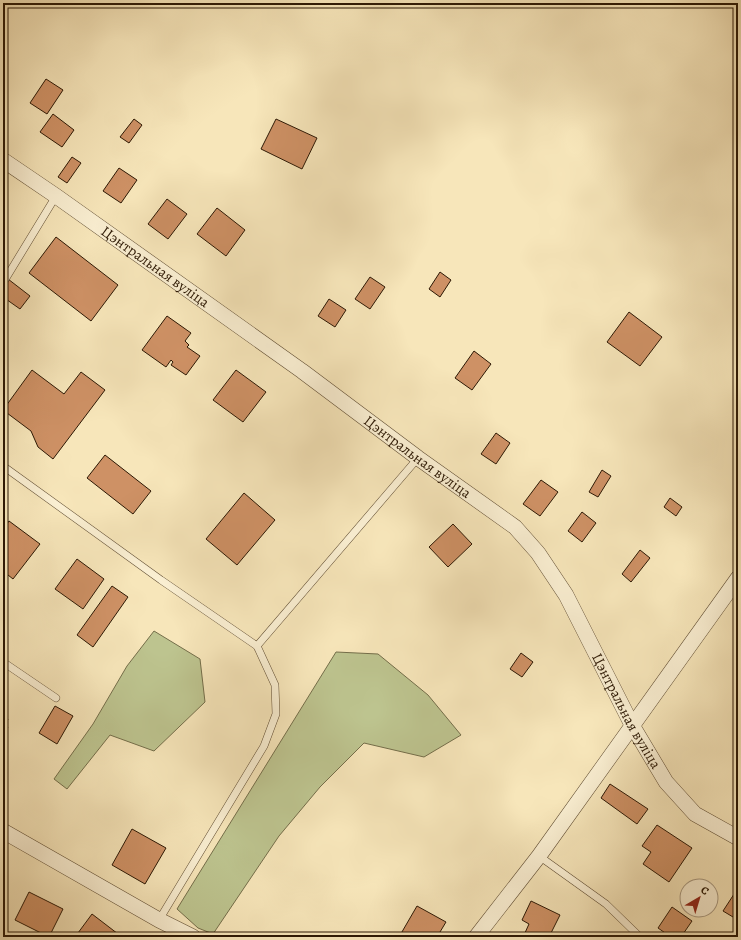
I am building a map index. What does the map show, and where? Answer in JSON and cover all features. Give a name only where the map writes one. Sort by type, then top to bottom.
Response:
[{"type":"street","name":"Цэнтральная вуліца","points":[[3,160],[302,371],[418,458],[515,528],[538,553],[566,595],[632,725],[666,782],[695,814],[738,838]]},
{"type":"street","points":[[476,937],[539,856],[738,578]]},
{"type":"street","points":[[3,831],[160,920],[193,937]]},
{"type":"lane","points":[[3,283],[56,196]]},
{"type":"lane","points":[[258,646],[418,458]]},
{"type":"lane","points":[[3,466],[161,580],[258,646],[275,685],[276,714],[264,746],[160,920]]},
{"type":"lane","points":[[3,662],[56,698]]},
{"type":"lane","points":[[539,856],[606,904],[640,937]]},
{"type":"green space","points":[[154,631],[200,659],[205,702],[154,751],[110,735],[67,789],[54,779],[93,724],[127,666]]},
{"type":"green space","points":[[336,652],[378,654],[428,695],[461,735],[424,757],[364,743],[320,787],[279,836],[213,934],[198,928],[177,909]]},
{"type":"building","points":[[46,79],[63,90],[47,114],[30,103]]},
{"type":"building","points":[[53,114],[74,130],[62,147],[40,132]]},
{"type":"building","points":[[134,119],[142,125],[129,143],[120,137]]},
{"type":"building","points":[[276,119],[317,138],[302,169],[261,149]]},
{"type":"building","points":[[72,157],[81,163],[67,183],[58,177]]},
{"type":"building","points":[[119,168],[137,180],[121,203],[103,191]]},
{"type":"building","points":[[167,199],[187,214],[168,239],[148,224]]},
{"type":"building","points":[[217,208],[245,230],[226,256],[197,234]]},
{"type":"building","points":[[56,237],[118,285],[91,321],[29,273]]},
{"type":"building","points":[[440,272],[451,280],[440,297],[429,289]]},
{"type":"building","points":[[370,277],[385,287],[370,309],[355,299]]},
{"type":"building","points":[[8,279],[30,296],[20,309],[3,297],[3,287]]},
{"type":"building","points":[[329,299],[346,310],[335,327],[318,316]]},
{"type":"building","points":[[629,312],[662,337],[640,366],[607,342]]},
{"type":"building","points":[[167,316],[191,333],[185,341],[189,345],[187,347],[200,356],[186,375],[171,365],[173,362],[171,360],[166,367],[142,350]]},
{"type":"building","points":[[474,351],[491,364],[472,390],[455,378]]},
{"type":"building","points":[[32,370],[64,394],[81,372],[105,390],[53,459],[38,447],[31,431],[3,410]]},
{"type":"building","points":[[236,370],[266,392],[243,422],[213,400]]},
{"type":"building","points":[[496,433],[510,443],[496,464],[481,454]]},
{"type":"building","points":[[105,455],[151,491],[133,514],[87,478]]},
{"type":"building","points":[[602,470],[611,476],[598,497],[589,492]]},
{"type":"building","points":[[541,480],[558,492],[540,516],[523,504]]},
{"type":"building","points":[[244,493],[275,520],[237,565],[206,539]]},
{"type":"building","points":[[670,498],[682,507],[676,516],[664,507]]},
{"type":"building","points":[[582,512],[596,523],[582,542],[568,531]]},
{"type":"building","points":[[9,521],[40,544],[13,579],[3,571],[3,529]]},
{"type":"building","points":[[453,524],[472,544],[448,567],[429,547]]},
{"type":"building","points":[[640,550],[650,558],[631,582],[622,574]]},
{"type":"building","points":[[77,559],[104,579],[83,609],[55,589]]},
{"type":"building","points":[[112,586],[128,597],[93,647],[77,635]]},
{"type":"building","points":[[521,653],[533,662],[522,677],[510,669]]},
{"type":"building","points":[[55,706],[73,716],[57,744],[39,733]]},
{"type":"building","points":[[3,716],[8,719],[5,725],[8,727],[3,734]]},
{"type":"building","points":[[610,784],[648,809],[637,824],[601,798]]},
{"type":"building","points":[[657,825],[692,848],[669,882],[643,864],[651,852],[642,846]]},
{"type":"building","points":[[132,829],[166,848],[145,884],[112,865]]},
{"type":"building","points":[[738,888],[738,920],[723,911]]},
{"type":"building","points":[[29,892],[63,909],[49,937],[15,920]]},
{"type":"building","points":[[531,901],[560,915],[549,937],[529,937],[524,935],[529,924],[522,920]]},
{"type":"building","points":[[417,906],[446,922],[437,937],[399,937]]},
{"type":"building","points":[[672,907],[679,912],[679,918],[688,918],[692,921],[681,937],[671,937],[658,928]]},
{"type":"building","points":[[92,914],[122,937],[75,937]]}]
